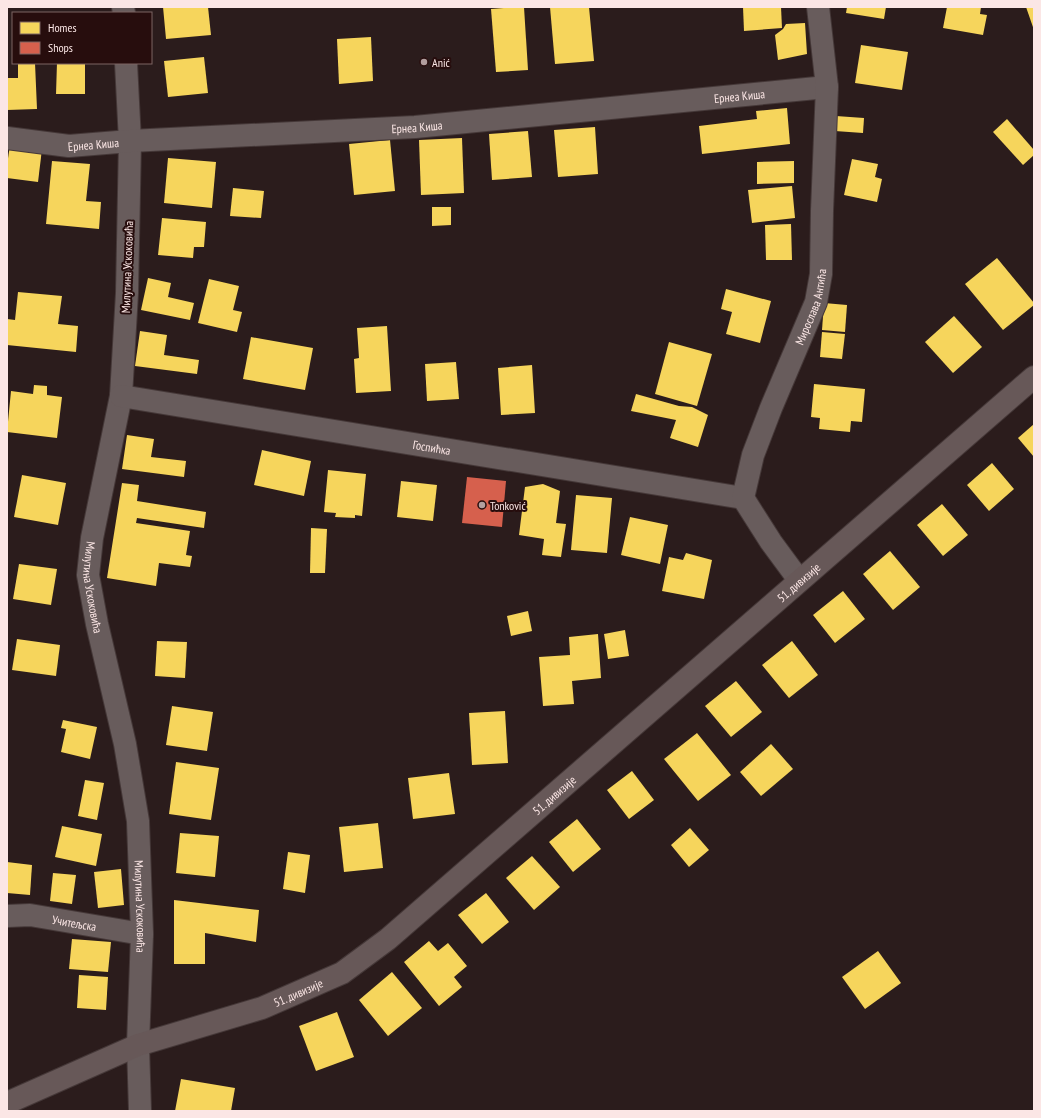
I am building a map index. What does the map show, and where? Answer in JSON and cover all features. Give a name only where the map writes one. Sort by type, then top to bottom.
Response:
[{"type":"street","name":"Мирослава Антића","points":[[743,498],[755,449],[816,302],[821,274],[827,87],[818,7]]},
{"type":"street","name":"Милутина Ускоковића","points":[[126,64],[130,141],[126,293],[121,396],[92,538],[88,575],[97,624],[125,744],[138,822],[142,934],[138,1045],[140,1111]]},
{"type":"street","name":"Ернеа Киша","points":[[7,138],[69,146],[130,141],[414,127],[827,87]]},
{"type":"street","name":"51. дивизије","points":[[7,1103],[138,1045],[262,1008],[342,972],[388,939],[799,580],[1034,378]]},
{"type":"street","name":"Госпићка","points":[[121,396],[743,498]]},
{"type":"street","points":[[743,498],[771,542],[799,580]]},
{"type":"street","name":"Учитељска","points":[[7,916],[30,915],[142,934]]},
{"type":"building: Homes","points":[[163,7],[208,7],[211,35],[166,39]]},
{"type":"building: Homes","points":[[524,7],[528,70],[496,72],[491,9]]},
{"type":"building: Homes","points":[[550,7],[589,7],[594,61],[555,64]]},
{"type":"building: Homes","points":[[743,7],[781,7],[782,28],[744,31]]},
{"type":"building: Homes","points":[[847,7],[886,7],[884,19],[846,13]]},
{"type":"building: Homes","points":[[947,7],[981,7],[980,14],[987,15],[983,35],[943,28]]},
{"type":"building: Homes","points":[[1026,7],[1034,7],[1034,30]]},
{"type":"building: Homes","points":[[805,23],[807,54],[778,60],[775,35],[783,29],[786,24]]},
{"type":"building: Homes","points":[[371,37],[373,81],[339,84],[337,39]]},
{"type":"building: Homes","points":[[861,45],[908,52],[902,90],[855,83]]},
{"type":"building: Homes","points":[[204,57],[208,93],[168,97],[164,61]]},
{"type":"building: Homes","points":[[18,64],[35,64],[37,109],[7,110],[7,78],[18,78]]},
{"type":"building: Homes","points":[[57,64],[85,64],[85,94],[56,94]]},
{"type":"building: Homes","points":[[787,108],[790,144],[702,154],[699,126],[757,119],[756,111]]},
{"type":"building: Homes","points":[[836,116],[864,118],[863,133],[835,131]]},
{"type":"building: Homes","points":[[1007,119],[1034,150],[1034,155],[1023,165],[993,132]]},
{"type":"building: Homes","points":[[595,127],[598,174],[558,177],[554,130]]},
{"type":"building: Homes","points":[[528,131],[532,177],[492,180],[489,134]]},
{"type":"building: Homes","points":[[462,138],[464,193],[421,195],[419,140]]},
{"type":"building: Homes","points":[[390,140],[395,191],[354,195],[349,144]]},
{"type":"building: Homes","points":[[10,145],[42,149],[38,182],[7,178]]},
{"type":"building: Homes","points":[[168,158],[216,162],[212,208],[164,203]]},
{"type":"building: Homes","points":[[852,159],[878,164],[875,177],[882,179],[877,202],[844,195]]},
{"type":"building: Homes","points":[[52,161],[90,164],[86,201],[101,202],[99,229],[46,224]]},
{"type":"building: Homes","points":[[794,161],[794,183],[757,184],[757,162]]},
{"type":"building: Homes","points":[[792,186],[795,218],[752,223],[748,190]]},
{"type":"building: Homes","points":[[233,188],[264,191],[261,218],[230,216]]},
{"type":"building: Homes","points":[[432,207],[451,207],[451,225],[432,226]]},
{"type":"building: Homes","points":[[162,218],[206,222],[204,247],[194,247],[193,258],[158,255]]},
{"type":"building: Homes","points":[[791,224],[792,260],[766,260],[765,225]]},
{"type":"building: Homes","points":[[997,258],[1034,303],[1034,305],[1003,330],[965,284]]},
{"type":"building: Homes","points":[[148,278],[171,283],[168,297],[194,303],[190,320],[141,310]]},
{"type":"building: Homes","points":[[209,279],[239,286],[233,310],[242,312],[237,332],[198,323]]},
{"type":"building: Homes","points":[[726,289],[771,301],[760,343],[726,334],[732,312],[721,309]]},
{"type":"building: Homes","points":[[18,292],[62,296],[58,324],[78,326],[76,352],[7,345],[7,319],[15,320]]},
{"type":"building: Homes","points":[[824,303],[847,305],[845,332],[822,330]]},
{"type":"building: Homes","points":[[954,316],[982,347],[953,373],[925,342]]},
{"type":"building: Homes","points":[[387,326],[391,391],[356,393],[354,359],[359,358],[357,328]]},
{"type":"building: Homes","points":[[140,331],[167,335],[164,355],[199,360],[197,374],[135,366]]},
{"type":"building: Homes","points":[[822,332],[845,334],[842,359],[820,357]]},
{"type":"building: Homes","points":[[251,337],[313,348],[305,390],[243,379]]},
{"type":"building: Homes","points":[[669,342],[712,354],[697,406],[655,394]]},
{"type":"building: Homes","points":[[456,362],[459,399],[427,401],[425,364]]},
{"type":"building: Homes","points":[[532,365],[535,413],[501,415],[498,368]]},
{"type":"building: Homes","points":[[814,384],[865,389],[862,422],[851,421],[850,432],[819,429],[820,418],[811,417]]},
{"type":"building: Homes","points":[[34,385],[47,386],[47,395],[62,397],[57,438],[7,432],[11,391],[33,394]]},
{"type":"building: Homes","points":[[636,394],[679,406],[692,407],[708,415],[698,447],[670,438],[676,420],[631,411]]},
{"type":"building: Homes","points":[[1034,424],[1034,457],[1018,438]]},
{"type":"building: Homes","points":[[127,435],[154,439],[151,457],[186,461],[184,477],[122,469]]},
{"type":"building: Homes","points":[[262,450],[311,461],[304,496],[254,485]]},
{"type":"building: Homes","points":[[992,463],[1014,489],[989,511],[967,485]]},
{"type":"building: Homes","points":[[328,470],[366,474],[362,516],[355,515],[355,518],[335,517],[336,513],[324,512]]},
{"type":"building: Homes","points":[[22,475],[66,483],[58,525],[14,517]]},
{"type":"building: Homes","points":[[401,481],[437,485],[433,521],[397,517]]},
{"type":"building: Homes","points":[[122,483],[139,485],[137,501],[206,512],[204,528],[137,518],[136,523],[190,531],[186,555],[192,556],[190,567],[159,563],[156,586],[107,578]]},
{"type":"building: Homes","points":[[543,484],[560,491],[556,523],[566,524],[561,557],[542,555],[544,539],[519,535],[525,487]]},
{"type":"building: Homes","points":[[576,495],[612,498],[607,553],[571,550]]},
{"type":"building: Homes","points":[[942,504],[968,535],[943,556],[917,525]]},
{"type":"building: Homes","points":[[630,517],[668,525],[660,564],[621,555]]},
{"type":"building: Homes","points":[[311,528],[327,529],[325,573],[310,573]]},
{"type":"building: Homes","points":[[890,551],[920,587],[893,610],[863,574]]},
{"type":"building: Homes","points":[[686,553],[712,560],[704,599],[662,591],[669,557],[683,560]]},
{"type":"building: Homes","points":[[19,564],[57,569],[51,605],[13,599]]},
{"type":"building: Homes","points":[[843,591],[865,619],[835,643],[813,615]]},
{"type":"building: Homes","points":[[528,611],[532,631],[511,636],[507,616]]},
{"type":"building: Homes","points":[[625,630],[629,656],[608,659],[604,634]]},
{"type":"building: Homes","points":[[598,634],[601,678],[572,681],[574,704],[543,706],[539,657],[570,655],[569,637]]},
{"type":"building: Homes","points":[[17,639],[60,645],[56,676],[12,670]]},
{"type":"building: Homes","points":[[157,641],[187,642],[185,678],[155,676]]},
{"type":"building: Homes","points":[[792,641],[818,675],[789,698],[762,665]]},
{"type":"building: Homes","points":[[736,681],[762,712],[731,737],[705,706]]},
{"type":"building: Homes","points":[[172,706],[213,712],[207,751],[166,745]]},
{"type":"building: Homes","points":[[505,711],[508,763],[472,765],[469,713]]},
{"type":"building: Homes","points":[[63,720],[97,727],[90,759],[61,752],[66,729],[61,728]]},
{"type":"building: Homes","points":[[697,733],[731,775],[698,801],[664,759]]},
{"type":"building: Homes","points":[[771,744],[793,769],[761,796],[740,772]]},
{"type":"building: Homes","points":[[176,762],[219,768],[211,820],[169,814]]},
{"type":"building: Homes","points":[[632,771],[654,800],[629,819],[607,790]]},
{"type":"building: Homes","points":[[449,773],[455,814],[413,819],[408,778]]},
{"type":"building: Homes","points":[[85,780],[104,783],[97,820],[78,816]]},
{"type":"building: Homes","points":[[577,819],[601,849],[573,872],[549,842]]},
{"type":"building: Homes","points":[[378,823],[383,868],[344,872],[339,827]]},
{"type":"building: Homes","points":[[62,826],[102,834],[96,866],[55,857]]},
{"type":"building: Homes","points":[[690,828],[709,850],[689,867],[671,845]]},
{"type":"building: Homes","points":[[180,833],[219,836],[215,877],[176,873]]},
{"type":"building: Homes","points":[[288,852],[310,855],[305,893],[283,889]]},
{"type":"building: Homes","points":[[532,856],[560,887],[534,910],[506,878]]},
{"type":"building: Homes","points":[[7,862],[32,865],[30,895],[7,893]]},
{"type":"building: Homes","points":[[121,869],[124,905],[98,908],[94,872]]},
{"type":"building: Homes","points":[[53,873],[76,875],[72,904],[50,901]]},
{"type":"building: Homes","points":[[486,893],[509,922],[482,944],[458,915]]},
{"type":"building: Homes","points":[[174,900],[259,910],[256,942],[205,933],[205,964],[174,964]]},
{"type":"building: Homes","points":[[72,939],[111,942],[108,972],[69,969]]},
{"type":"building: Homes","points":[[429,941],[438,951],[448,943],[467,966],[454,977],[462,987],[439,1006],[404,962]]},
{"type":"building: Homes","points":[[878,951],[901,983],[865,1009],[842,977]]},
{"type":"building: Homes","points":[[392,972],[422,1008],[388,1036],[359,1000]]},
{"type":"building: Homes","points":[[79,975],[108,977],[106,1010],[77,1008]]},
{"type":"building: Homes","points":[[337,1012],[354,1057],[316,1071],[299,1026]]},
{"type":"building: Homes","points":[[181,1079],[235,1088],[231,1111],[175,1111]]},
{"type":"building: Shops","points":[[467,477],[506,481],[502,527],[462,523]]},
{"type":"place","name":"Anić","points":[[424,62]]},
{"type":"place","name":"Tonković","points":[[482,505]]}]
